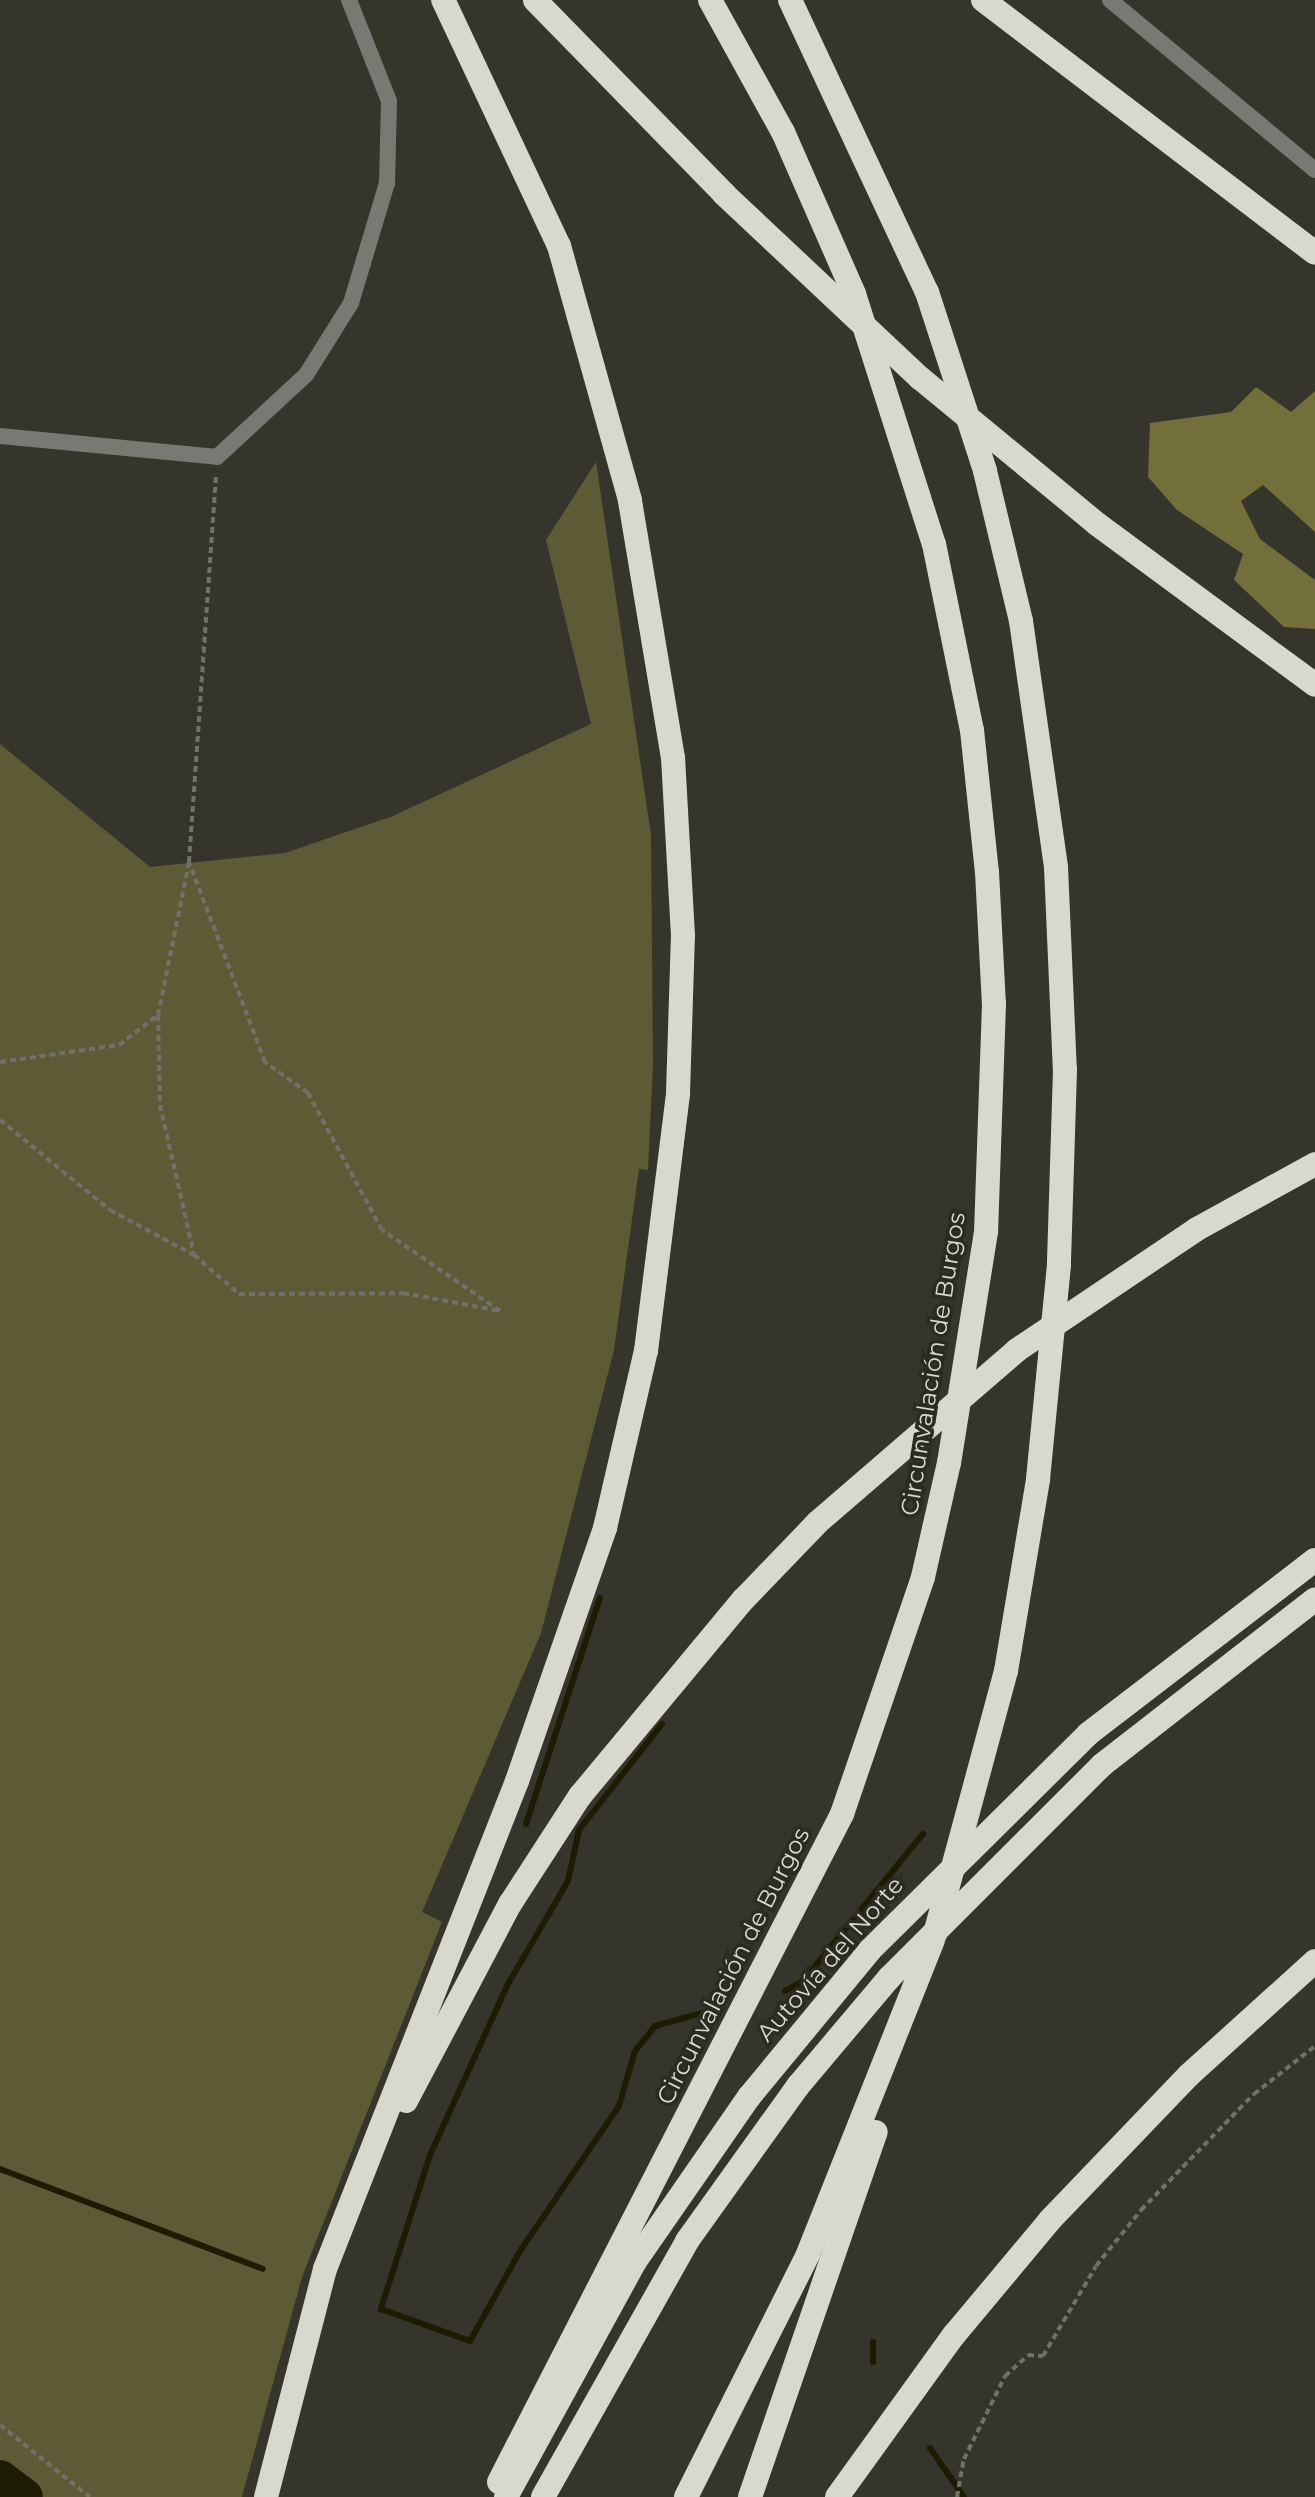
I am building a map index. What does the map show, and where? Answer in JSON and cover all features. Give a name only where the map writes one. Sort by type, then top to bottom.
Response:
[{"type":"highway","points":[[268,2490],[306,2344],[344,2217],[517,1781],[605,1528],[646,1351],[678,1093],[680,843],[664,683],[630,500],[559,246],[443,0]]},
{"type":"highway","points":[[535,0],[724,194],[920,378],[1097,524],[1315,685]]},
{"type":"highway","name":"Circunvalación de Burgos","points":[[493,2497],[515,2441],[744,2014],[842,1814],[923,1577],[949,1463],[986,1231],[994,1004],[986,858],[972,730],[934,544],[854,294],[783,132],[710,0]]},
{"type":"highway","points":[[750,2497],[935,1934],[1006,1671],[1038,1479],[1059,1265],[1065,1070],[1056,867],[1021,621],[985,471],[927,292],[790,0]]},
{"type":"highway","points":[[983,0],[1315,253]]},
{"type":"highway","points":[[306,2344],[393,2128],[452,2006],[580,1796],[661,1695],[818,1522],[981,1376],[1136,1267],[1315,1164]]},
{"type":"highway","name":"Autovía del Norte","points":[[506,2497],[634,2263],[749,2097],[870,1950],[1088,1734],[1315,1560]]},
{"type":"highway","points":[[543,2497],[687,2241],[871,1998],[972,1888],[1102,1765],[1315,1599]]},
{"type":"highway","points":[[686,2497],[808,2254],[935,1934]]},
{"type":"highway","points":[[837,2497],[954,2335],[1050,2220],[1160,2103],[1315,1961]]},
{"type":"street","points":[[0,436],[217,457],[276,406],[332,340],[374,237],[387,183],[389,101],[349,0]]},
{"type":"street","points":[[1110,0],[1315,170]]},
{"type":"path","points":[[194,1255],[160,1105],[158,1015],[189,862],[217,457]]},
{"type":"path","points":[[0,1120],[110,1210],[194,1255],[239,1294],[403,1293],[500,1311],[382,1230],[308,1093],[265,1062],[189,862]]},
{"type":"path","points":[[0,1062],[119,1045],[158,1015]]},
{"type":"path","points":[[957,2497],[991,2395],[1028,2355],[1043,2356],[1096,2266],[1141,2210],[1254,2094],[1315,2046]]},
{"type":"path","points":[[0,2425],[90,2497]]},
{"type":"shaded area","points":[[1256,387],[1291,412],[1315,391],[1315,532],[1263,485],[1241,501],[1260,539],[1315,580],[1315,629],[1284,627],[1234,580],[1243,554],[1177,510],[1148,477],[1150,423],[1231,412]]},
{"type":"shaded area","points":[[596,462],[651,835],[653,1065],[648,1170],[639,1169],[614,1350],[541,1633],[422,1912],[442,1922],[302,2277],[242,2497],[0,2497],[0,744],[150,867],[285,853],[393,816],[591,724],[546,540]]},
{"type":"waterway","points":[[526,1824],[600,1598]]},
{"type":"waterway","points":[[662,1724],[579,1830],[568,1881],[507,1986],[430,2155],[381,2309],[470,2341],[520,2251],[619,2106],[635,2051],[655,2026],[705,2012]]},
{"type":"waterway","points":[[785,1991],[803,1981],[923,1834]]},
{"type":"waterway","points":[[0,2169],[263,2269]]},
{"type":"waterway","points":[[873,2342],[873,2362]]},
{"type":"waterway","points":[[930,2448],[964,2497]]},
{"type":"waterway","points":[[0,2478],[25,2497]]}]
